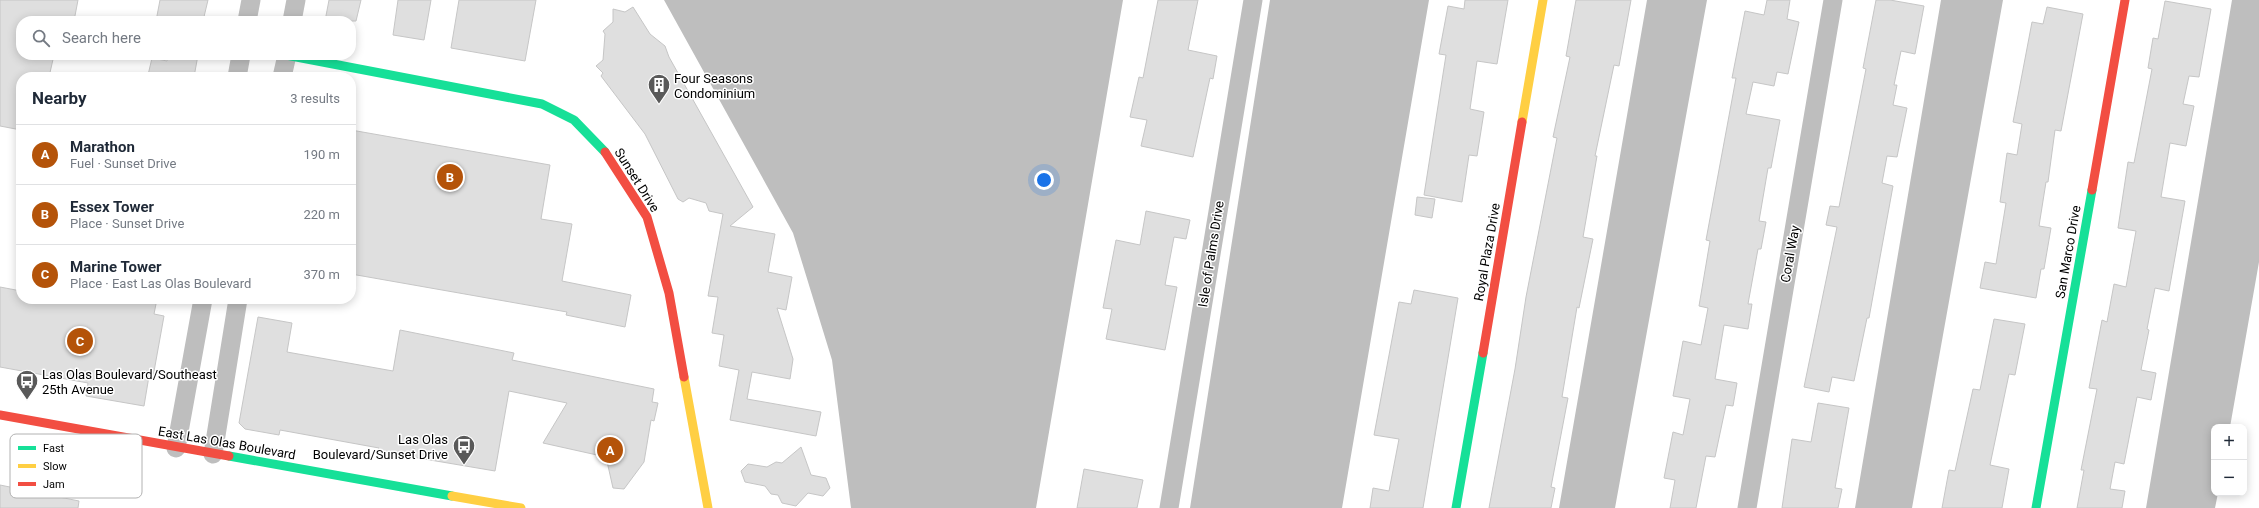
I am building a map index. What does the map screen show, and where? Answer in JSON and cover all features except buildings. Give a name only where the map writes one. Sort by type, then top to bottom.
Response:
[{"type":"street","points":[[248,16],[251,0]]},
{"type":"street","points":[[293,16],[296,0]]},
{"type":"street","name":"Isle of Palms Drive","points":[[1170,508],[1253,0]]},
{"type":"street","name":"Royal Plaza Drive","points":[[1456,508],[1543,0]]},
{"type":"street","name":"Coral Way","points":[[1747,508],[1833,0]]},
{"type":"street","name":"San Marco Drive","points":[[2036,508],[2125,0]]},
{"type":"street","points":[[238,72],[240,60]]},
{"type":"street","points":[[283,72],[285,60]]},
{"type":"street","name":"Sunset Drive","points":[[312,60],[542,104],[574,120],[609,156],[646,217],[669,293],[708,508]]},
{"type":"street","points":[[176,448],[202,304]]},
{"type":"street","points":[[213,454],[237,304]]},
{"type":"street","name":"East Las Olas Boulevard","points":[[0,415],[101,434]]},
{"type":"street","name":"East Las Olas Boulevard","points":[[142,442],[521,508]]},
{"type":"shaded area","points":[[664,0],[1123,0],[1036,508],[851,508],[832,360],[793,233]]},
{"type":"shaded area","points":[[1270,0],[1429,0],[1342,508],[1190,508]]},
{"type":"shaded area","points":[[1647,0],[1707,0],[1615,508],[1559,508]]},
{"type":"shaded area","points":[[1941,0],[2003,0],[1912,508],[1855,508]]},
{"type":"shaded area","points":[[2232,0],[2259,0],[2259,262],[2231,424],[2211,424],[2211,496],[2217,496],[2215,508],[2146,508]]},
{"type":"traffic: fast","points":[[312,60],[542,104],[574,120],[605,152]]},
{"type":"traffic: fast","points":[[2036,508],[2092,190]]},
{"type":"traffic: fast","points":[[1456,508],[1483,353]]},
{"type":"traffic: fast","points":[[229,456],[452,496]]},
{"type":"traffic: slow","points":[[1522,122],[1543,0]]},
{"type":"traffic: slow","points":[[684,377],[708,508]]},
{"type":"traffic: slow","points":[[452,496],[521,508]]},
{"type":"traffic: jam","points":[[2092,190],[2125,0]]},
{"type":"traffic: jam","points":[[1483,353],[1522,122]]},
{"type":"traffic: jam","points":[[605,152],[647,217],[669,293],[684,377]]},
{"type":"traffic: jam","points":[[0,415],[106,434]]},
{"type":"traffic: jam","points":[[142,440],[229,456]]},
{"type":"place","name":"Four Seasons Condominium","points":[[659,104]]},
{"type":"place","name":"Essex Tower","points":[[450,177]]},
{"type":"place","name":"Marine Tower","points":[[80,341]]},
{"type":"place","name":"Las Olas Boulevard/Southeast 25th Avenue","points":[[27,400]]},
{"type":"place","name":"Marathon","points":[[610,450]]},
{"type":"place","name":"Las Olas Boulevard/Sunset Drive","points":[[464,466]]}]
